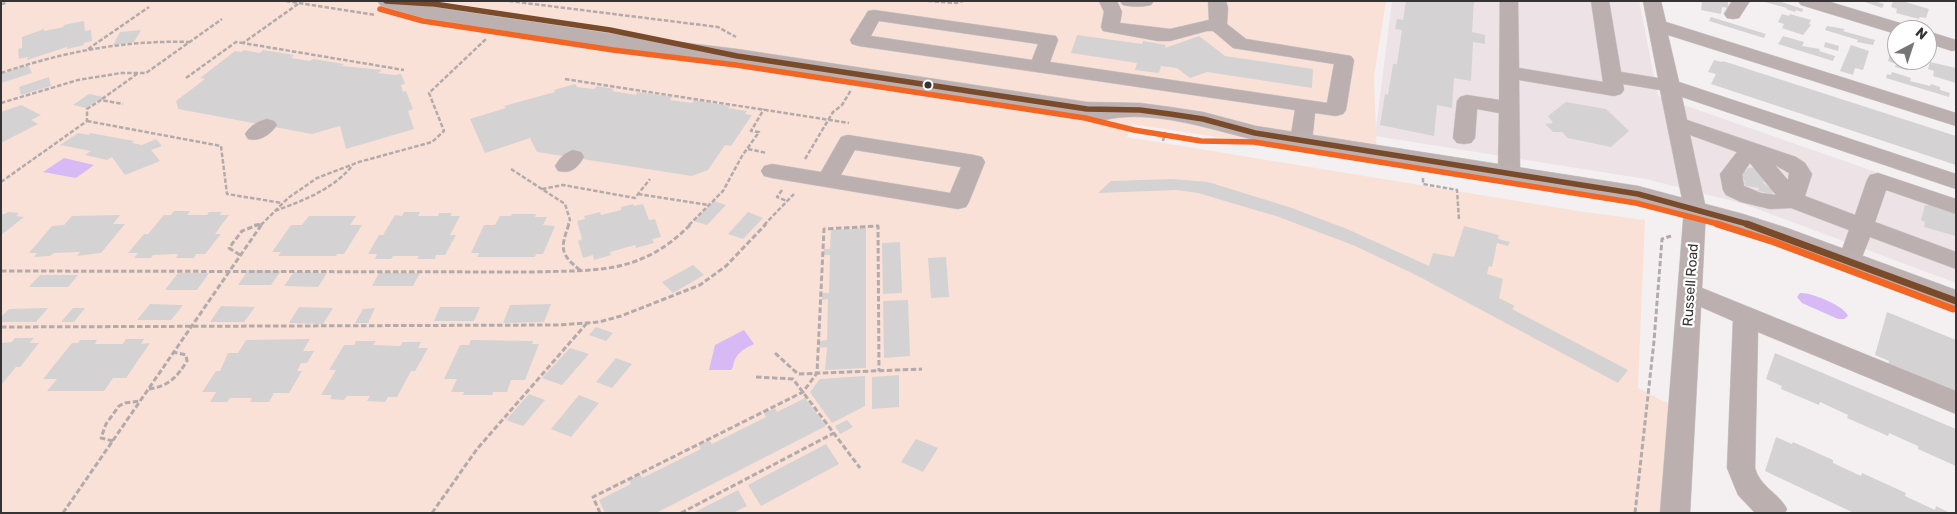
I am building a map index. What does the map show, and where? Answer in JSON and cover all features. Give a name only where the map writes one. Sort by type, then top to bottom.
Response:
[{"type":"main road","points":[[385,2],[424,12],[614,41],[738,47]]},
{"type":"main road","points":[[385,2],[434,4],[738,47],[1088,109],[1135,121],[1202,132],[1255,133],[1638,194],[1777,234],[1956,301]]},
{"type":"street","points":[[1039,66],[1049,40],[874,15],[859,40],[1336,110],[1344,60],[1240,44],[1218,26],[1207,25],[1170,35],[1158,35],[1110,27],[1113,12],[1108,1]]},
{"type":"street","points":[[1129,1],[1145,1]]},
{"type":"street","points":[[1217,1],[1219,8],[1218,26]]},
{"type":"street","points":[[1508,1],[1509,172]]},
{"type":"street","points":[[1508,72],[1614,90],[1600,1]]},
{"type":"street","name":"Russell Road","points":[[1652,1],[1695,209],[1675,513]]},
{"type":"street","points":[[1807,1],[1887,25]]},
{"type":"street","points":[[1658,26],[1956,120]]},
{"type":"street","points":[[1937,40],[1952,45]]},
{"type":"street","points":[[1612,76],[1670,86],[1956,182]]},
{"type":"street","points":[[1464,138],[1467,101],[1508,108]]},
{"type":"street","points":[[1301,141],[1306,106]]},
{"type":"street","points":[[1678,124],[1788,162],[1797,168],[1801,174],[1793,200]]},
{"type":"street","points":[[772,171],[799,185],[828,180],[958,202],[974,162],[848,142],[828,180]]},
{"type":"street","points":[[1750,149],[1731,174],[1734,190],[1777,204],[1793,200],[1956,260]]},
{"type":"street","points":[[1850,261],[1878,180],[1956,207]]},
{"type":"street","points":[[1690,293],[1956,402]]},
{"type":"street","points":[[1746,316],[1741,468],[1743,480],[1754,494],[1774,512]]},
{"type":"path","points":[[509,1],[718,27],[738,47]]},
{"type":"path","points":[[928,1],[956,3],[963,1]]},
{"type":"path","points":[[1,4],[7,3]]},
{"type":"path","points":[[243,43],[298,3]]},
{"type":"path","points":[[87,50],[149,7]]},
{"type":"path","points":[[1,103],[78,80],[121,73],[146,73],[222,19]]},
{"type":"path","points":[[63,513],[261,224],[282,203],[315,179],[432,142],[444,131],[428,93],[492,33]]},
{"type":"path","points":[[1,73],[19,66],[87,50],[139,43],[189,42]]},
{"type":"path","points":[[186,78],[236,42],[404,70]]},
{"type":"path","points":[[88,121],[87,109],[138,73]]},
{"type":"path","points":[[565,79],[857,125]]},
{"type":"path","points":[[1,327],[559,325],[587,323],[621,316],[647,308],[700,285],[726,266],[787,201],[799,185],[828,120],[833,112],[842,105],[852,89]]},
{"type":"path","points":[[101,100],[123,104]]},
{"type":"path","points":[[1,271],[604,270],[641,260],[674,241],[723,191],[742,156],[759,132],[751,131],[764,109]]},
{"type":"path","points":[[1,182],[88,121],[221,146],[227,194],[282,203]]},
{"type":"path","points":[[1163,141],[1166,129]]},
{"type":"path","points":[[272,212],[322,191],[345,176],[352,166]]},
{"type":"path","points":[[511,169],[565,204],[570,220],[562,244],[568,260],[581,271]]},
{"type":"path","points":[[1423,174],[1423,184],[1457,190],[1459,220]]},
{"type":"path","points":[[542,189],[563,185],[635,198],[650,179]]},
{"type":"path","points":[[787,201],[777,197],[781,191],[788,187],[799,185]]},
{"type":"path","points":[[638,194],[708,206]]},
{"type":"path","points":[[240,255],[229,248],[242,229],[261,224]]},
{"type":"path","points":[[600,513],[593,497],[803,392],[818,373],[824,229],[878,226],[879,370]]},
{"type":"path","points":[[1635,513],[1654,341],[1662,239],[1671,237],[1672,228]]},
{"type":"path","points":[[432,513],[477,449],[587,323]]},
{"type":"path","points":[[148,389],[162,388],[174,381],[187,361],[186,355],[173,352]]},
{"type":"path","points":[[775,352],[798,374]]},
{"type":"path","points":[[756,377],[793,379],[798,374],[922,369]]},
{"type":"path","points":[[793,379],[860,468]]},
{"type":"path","points":[[113,441],[101,438],[101,432],[116,409],[124,404],[140,401]]},
{"type":"path","points":[[681,513],[834,433]]},
{"type":"shaded area","points":[[1,1],[1386,1],[1374,76],[1377,161],[1131,124],[1127,137],[1578,211],[1645,220],[1638,388],[1681,410],[1675,513],[1,513]]},
{"type":"shaded area","points":[[1392,1],[1639,1],[1658,96],[1956,200],[1956,283],[1744,204],[1646,179],[1375,136]]},
{"type":"shaded area","points":[[64,158],[94,165],[76,178],[43,172]]},
{"type":"shaded area","points":[[1800,293],[1827,300],[1841,308],[1848,316],[1844,319],[1838,319],[1802,303],[1797,297]]},
{"type":"shaded area","points":[[744,330],[754,344],[737,356],[731,370],[709,370],[715,345]]},
{"type":"building","points":[[1406,1],[1474,1],[1472,32],[1485,35],[1485,44],[1473,42],[1471,81],[1454,78],[1452,108],[1437,105],[1434,136],[1380,125],[1385,94],[1388,95],[1393,64],[1397,64],[1402,30],[1395,29],[1397,19],[1403,20]]},
{"type":"building","points":[[1702,1],[1728,1],[1728,8],[1722,7],[1721,14],[1701,10]]},
{"type":"building","points":[[1761,1],[1778,1],[1803,9],[1802,12],[1796,10],[1795,12]]},
{"type":"building","points":[[1862,1],[1874,1],[1884,4],[1882,8]]},
{"type":"building","points":[[1893,1],[1902,1],[1929,9],[1926,18],[1920,17],[1919,19],[1896,13],[1897,9],[1891,7]]},
{"type":"building","points":[[1782,14],[1789,16],[1790,14],[1811,20],[1809,24],[1811,25],[1803,35],[1782,28],[1784,24],[1778,22]]},
{"type":"building","points":[[1711,17],[1766,34],[1764,38],[1709,21]]},
{"type":"building","points":[[84,21],[85,31],[91,30],[92,41],[84,43],[84,45],[67,49],[67,47],[27,60],[28,57],[19,59],[18,49],[22,48],[22,37],[44,29],[44,31]]},
{"type":"building","points":[[1827,26],[1845,29],[1843,31],[1875,40],[1873,45],[1857,42],[1858,40],[1825,30]]},
{"type":"building","points":[[141,30],[134,42],[113,45],[120,32]]},
{"type":"building","points":[[1077,35],[1142,44],[1143,41],[1166,45],[1165,48],[1199,36],[1225,56],[1313,69],[1312,88],[1207,72],[1190,78],[1177,68],[1161,66],[1159,73],[1135,70],[1137,63],[1071,53]]},
{"type":"building","points":[[1783,36],[1804,42],[1802,46],[1820,49],[1819,51],[1835,56],[1833,61],[1778,44]]},
{"type":"building","points":[[1825,42],[1839,46],[1838,51],[1824,47]]},
{"type":"building","points":[[1851,45],[1869,51],[1863,70],[1855,68],[1853,75],[1840,71]]},
{"type":"building","points":[[244,50],[260,53],[263,50],[294,55],[291,58],[310,61],[313,59],[344,64],[342,66],[382,70],[378,73],[401,74],[405,84],[401,85],[403,92],[406,91],[413,109],[408,111],[414,129],[346,149],[340,126],[312,134],[178,109],[176,101],[205,79],[200,78],[235,51],[241,52]]},
{"type":"building","points":[[1714,60],[1723,61],[1956,136],[1956,165],[1711,84],[1716,74],[1708,72]]},
{"type":"building","points":[[1937,64],[1956,68],[1956,83],[1933,76],[1934,71],[1931,70],[1937,70]]},
{"type":"building","points":[[28,65],[32,73],[1,83],[1,74]]},
{"type":"building","points":[[1892,72],[1911,78],[1910,81],[1940,87],[1940,90],[1950,93],[1949,97],[1886,78],[1887,74],[1891,75]]},
{"type":"building","points":[[49,77],[51,86],[21,95],[19,87]]},
{"type":"building","points":[[575,84],[577,87],[594,89],[597,86],[636,95],[637,92],[672,97],[670,100],[692,103],[694,100],[730,106],[728,108],[747,111],[745,114],[752,115],[731,146],[725,145],[708,170],[692,176],[537,152],[530,138],[485,153],[470,119],[506,108],[504,106],[555,92],[554,90]]},
{"type":"building","points":[[89,94],[103,97],[87,108],[73,105]]},
{"type":"building","points":[[1566,102],[1606,109],[1629,131],[1611,147],[1568,138],[1562,132],[1553,132],[1545,124],[1553,123],[1548,116]]},
{"type":"building","points":[[21,105],[41,115],[31,120],[38,124],[1,143],[1,112]]},
{"type":"building","points":[[78,133],[89,135],[90,133],[134,141],[132,143],[142,145],[156,139],[162,146],[151,150],[160,161],[125,175],[112,157],[107,160],[85,155],[91,151],[60,145]]},
{"type":"building","points":[[1757,167],[1771,182],[1762,182],[1774,190],[1772,194],[1758,191],[1759,188],[1746,186],[1743,182],[1745,182],[1742,176],[1744,171],[1748,168]]},
{"type":"building","points":[[1172,179],[1208,182],[1289,207],[1347,229],[1429,266],[1433,253],[1454,257],[1464,226],[1499,235],[1498,239],[1510,242],[1508,246],[1497,243],[1492,267],[1489,266],[1487,274],[1503,279],[1499,298],[1515,306],[1512,309],[1628,370],[1618,383],[1416,275],[1355,246],[1279,217],[1198,193],[1177,190],[1098,193],[1111,181]]},
{"type":"building","points":[[714,201],[726,205],[707,225],[694,221]]},
{"type":"building","points":[[1929,201],[1956,209],[1956,236],[1924,227],[1925,222],[1921,220],[1925,205],[1928,206]]},
{"type":"building","points":[[633,204],[634,206],[643,204],[649,220],[655,219],[661,237],[652,239],[654,243],[636,248],[635,245],[610,252],[611,255],[594,260],[593,255],[583,258],[578,241],[582,239],[577,221],[585,219],[584,216],[600,212],[601,215],[621,210],[621,207]]},
{"type":"building","points":[[174,211],[190,211],[187,215],[207,215],[209,212],[222,212],[219,215],[229,215],[215,234],[221,234],[205,254],[196,254],[194,258],[176,258],[178,254],[153,255],[151,258],[134,258],[138,253],[128,253],[164,215],[171,215]]},
{"type":"building","points":[[8,212],[19,213],[16,216],[24,217],[1,235],[1,214]]},
{"type":"building","points":[[404,212],[420,212],[418,216],[438,216],[439,213],[452,213],[450,216],[460,216],[450,235],[456,235],[445,255],[436,255],[435,259],[417,259],[419,256],[393,256],[391,259],[375,259],[377,254],[368,254],[379,235],[383,235],[395,215],[402,216]]},
{"type":"building","points":[[748,212],[763,218],[743,239],[728,234]]},
{"type":"building","points":[[512,214],[536,214],[535,217],[547,217],[543,225],[555,226],[543,254],[536,254],[535,257],[477,257],[479,253],[471,253],[484,225],[495,225],[500,216],[511,216]]},
{"type":"building","points":[[120,215],[113,224],[125,224],[101,253],[77,256],[80,252],[54,253],[50,256],[34,257],[37,253],[29,253],[52,226],[64,225],[72,216]]},
{"type":"building","points":[[309,216],[356,216],[350,225],[362,225],[344,254],[337,254],[336,256],[278,256],[281,252],[272,252],[291,225],[302,225]]},
{"type":"building","points":[[866,228],[866,368],[825,370],[827,347],[819,348],[820,341],[827,340],[828,299],[822,300],[822,293],[829,293],[830,255],[823,255],[824,249],[830,249],[831,230]]},
{"type":"building","points":[[900,242],[902,293],[883,294],[882,243]]},
{"type":"building","points":[[946,257],[949,297],[931,298],[928,258]]},
{"type":"building","points":[[693,265],[704,275],[673,293],[662,282]]},
{"type":"building","points":[[248,270],[281,271],[271,285],[238,285]]},
{"type":"building","points":[[294,272],[327,273],[318,287],[284,286]]},
{"type":"building","points":[[178,273],[209,273],[197,290],[165,290]]},
{"type":"building","points":[[379,273],[420,273],[413,286],[372,286]]},
{"type":"building","points":[[40,275],[78,275],[68,287],[29,287]]},
{"type":"building","points":[[908,300],[910,356],[884,358],[883,301]]},
{"type":"building","points":[[150,304],[183,305],[171,320],[137,320]]},
{"type":"building","points":[[551,304],[544,322],[503,323],[510,305]]},
{"type":"building","points":[[221,306],[255,307],[244,322],[210,322]]},
{"type":"building","points":[[299,307],[333,308],[323,324],[289,323]]},
{"type":"building","points":[[440,307],[480,307],[474,321],[434,321]]},
{"type":"building","points":[[48,308],[36,322],[1,322],[1,317],[9,309]]},
{"type":"building","points":[[73,308],[85,308],[74,322],[61,322]]},
{"type":"building","points":[[375,308],[368,323],[355,323],[363,309]]},
{"type":"building","points":[[1887,312],[1956,340],[1956,392],[1887,367],[1889,361],[1875,355]]},
{"type":"building","points":[[596,327],[613,333],[606,341],[589,335]]},
{"type":"building","points":[[15,338],[34,338],[29,343],[39,343],[20,367],[16,367],[1,385],[1,343],[12,342]]},
{"type":"building","points":[[126,339],[144,339],[141,344],[150,343],[126,378],[113,378],[104,391],[47,391],[57,379],[43,379],[72,343],[78,343],[80,340],[97,340],[95,344],[123,344]]},
{"type":"building","points":[[310,339],[303,351],[314,351],[307,363],[301,363],[297,371],[302,371],[289,393],[274,393],[269,402],[250,402],[252,398],[230,398],[227,402],[210,402],[216,392],[202,392],[216,371],[220,371],[228,353],[238,353],[246,340]]},
{"type":"building","points":[[471,340],[533,341],[532,344],[539,344],[525,380],[511,380],[507,392],[493,392],[492,395],[463,395],[464,392],[451,392],[457,379],[444,379],[460,345],[469,345]]},
{"type":"building","points":[[356,341],[376,341],[373,345],[400,346],[403,342],[421,342],[418,348],[428,348],[415,371],[411,371],[397,397],[388,397],[385,402],[367,401],[370,396],[347,396],[344,400],[330,399],[332,395],[321,395],[336,370],[329,370],[344,345],[354,345]]},
{"type":"building","points":[[570,348],[589,354],[562,385],[542,378]]},
{"type":"building","points":[[1775,353],[1956,429],[1956,466],[1918,449],[1918,446],[1889,433],[1888,436],[1847,418],[1848,415],[1820,402],[1819,405],[1781,389],[1782,386],[1766,379]]},
{"type":"building","points":[[616,358],[632,364],[612,388],[596,382]]},
{"type":"building","points":[[899,375],[899,407],[872,409],[872,377]]},
{"type":"building","points":[[865,376],[865,406],[832,423],[810,392],[820,379]]},
{"type":"building","points":[[529,394],[545,400],[523,426],[506,420]]},
{"type":"building","points":[[579,395],[599,403],[571,437],[551,429]]},
{"type":"building","points":[[805,398],[826,426],[656,513],[605,513],[599,500],[631,484],[629,480],[640,474],[642,478],[701,449],[699,446],[709,440],[712,444],[766,417],[764,413],[775,408],[777,412]]},
{"type":"building","points":[[847,420],[853,427],[840,434],[835,426]]},
{"type":"building","points":[[1776,437],[1792,444],[1793,442],[1833,460],[1833,463],[1861,476],[1862,473],[1906,493],[1905,496],[1935,510],[1936,506],[1950,513],[1854,513],[1765,471]]},
{"type":"building","points":[[916,439],[938,448],[923,472],[901,462]]},
{"type":"building","points":[[826,444],[839,464],[761,506],[748,485]]},
{"type":"building","points":[[738,490],[747,506],[733,513],[693,513]]},
{"type":"transit line","points":[[386,1],[434,4],[610,30],[737,56],[1087,109],[1140,110],[1203,119],[1255,133],[1638,194],[1734,220],[1777,234],[1956,301]]},
{"type":"transit line","points":[[380,9],[423,21],[613,50],[736,65],[1085,118],[1134,130],[1201,141],[1254,142],[1636,203],[1732,228],[1774,242],[1953,309]]}]
